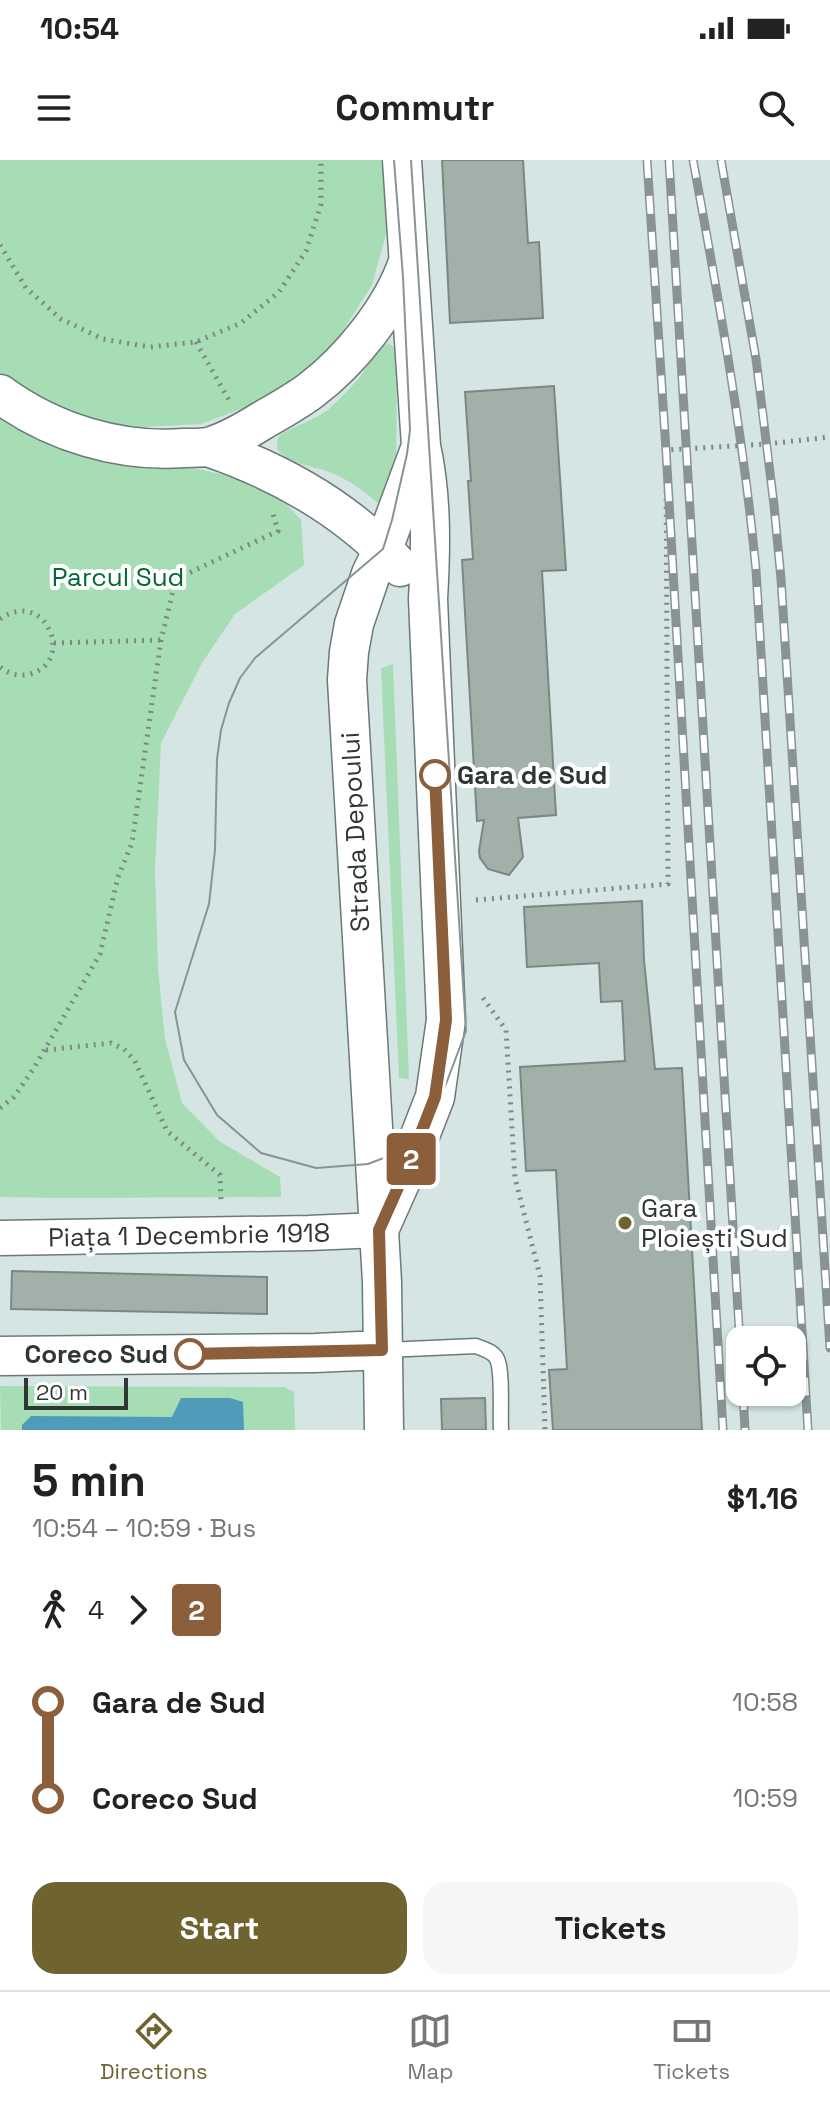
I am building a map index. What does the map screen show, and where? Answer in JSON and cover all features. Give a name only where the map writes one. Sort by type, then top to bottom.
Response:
[{"type":"main road","name":"Strada Depoului","points":[[379,1230],[435,1097],[446,1020],[428,599],[431,560],[427,473],[421,446],[402,160]]},
{"type":"main road","points":[[252,448],[343,363],[386,304],[403,277],[409,259]]},
{"type":"main road","points":[[0,394],[40,419],[102,441],[167,449],[252,448],[321,498],[383,549],[428,599]]},
{"type":"main road","name":"Strada Depoului","points":[[384,1430],[379,1230],[347,680],[354,624],[421,446]]},
{"type":"main road","points":[[0,1356],[382,1350]]},
{"type":"street","name":"Piața 1 Decembrie 1918","points":[[0,1238],[379,1230]]},
{"type":"lane","points":[[382,1350],[476,1346],[490,1351],[497,1359],[501,1430]]},
{"type":"path","points":[[0,245],[26,288],[61,319],[103,339],[150,347],[196,342],[241,323],[279,292],[306,251],[310,239],[321,204],[321,160]]},
{"type":"path","points":[[0,1108],[14,1097],[45,1050],[100,954],[118,877],[132,843],[161,640],[176,579],[278,531],[252,448],[196,342]]},
{"type":"path","points":[[471,900],[668,884],[666,450],[830,437]]},
{"type":"path","points":[[0,619],[10,613],[30,612],[47,624],[54,643],[52,654],[38,671],[16,675],[0,667]]},
{"type":"path","points":[[54,643],[161,640]]},
{"type":"path","points":[[475,988],[506,1030],[515,1178],[540,1276],[545,1430]]},
{"type":"path","points":[[45,1050],[111,1043],[124,1049],[135,1061],[167,1131],[220,1175],[223,1235]]},
{"type":"green space","points":[[0,160],[389,160],[392,212],[372,285],[331,349],[272,397],[201,424],[125,428],[52,409],[0,375]]},
{"type":"green space","points":[[389,343],[397,350],[396,481],[381,506],[340,477],[288,459],[277,449],[277,444],[281,434],[329,409],[360,377],[375,353]]},
{"type":"green space","name":"Parcul Sud","points":[[0,412],[174,463],[270,486],[301,520],[304,565],[235,614],[202,663],[161,743],[155,870],[158,968],[165,1039],[182,1103],[219,1141],[280,1177],[281,1197],[0,1197]]},
{"type":"green space","points":[[393,664],[409,1079],[399,1078],[381,668]]},
{"type":"green space","points":[[0,1386],[284,1387],[294,1392],[295,1430],[1,1430]]},
{"type":"water","points":[[181,1398],[230,1398],[243,1402],[244,1430],[22,1430],[22,1425],[31,1416],[172,1417]]},
{"type":"building","points":[[442,160],[523,160],[528,243],[539,242],[543,318],[450,323]]},
{"type":"building","points":[[554,386],[566,570],[542,571],[556,815],[518,818],[523,857],[509,875],[488,869],[479,851],[484,820],[477,821],[462,560],[473,559],[465,392]]},
{"type":"building","name":"Gara Ploiești Sud","points":[[642,901],[644,960],[655,1069],[682,1068],[702,1430],[553,1430],[549,1370],[567,1369],[556,1170],[526,1171],[520,1067],[625,1061],[622,1001],[601,1002],[599,963],[527,967],[524,907]]},
{"type":"building","name":"Coreco Sud","points":[[12,1271],[267,1277],[267,1314],[11,1309]]},
{"type":"building","points":[[485,1398],[486,1430],[442,1430],[441,1399]]},
{"type":"tram line","points":[[394,160],[410,430],[392,520],[383,549],[255,658],[240,678],[221,730],[217,759],[215,850],[209,904],[175,1012],[184,1060],[217,1115],[261,1153],[316,1168],[368,1164],[394,1154],[417,1140],[432,1121],[466,1031],[411,160]]},
{"type":"railway","points":[[647,160],[723,1430]]},
{"type":"railway","points":[[669,160],[739,1326]]},
{"type":"railway","points":[[693,160],[737,415],[756,570],[808,1430]]},
{"type":"railway","points":[[721,160],[756,359],[781,579],[830,1348]]},
{"type":"railway","points":[[744,1406],[745,1430]]},
{"type":"bus line","name":"2","points":[[190,1354],[382,1350],[379,1230],[435,1097],[446,1020],[435,775]]},
{"type":"place","name":"Gara de Sud","points":[[435,775]]},
{"type":"place","name":"Gara Ploiești Sud","points":[[625,1223]]},
{"type":"place","name":"Coreco Sud","points":[[190,1354]]}]
